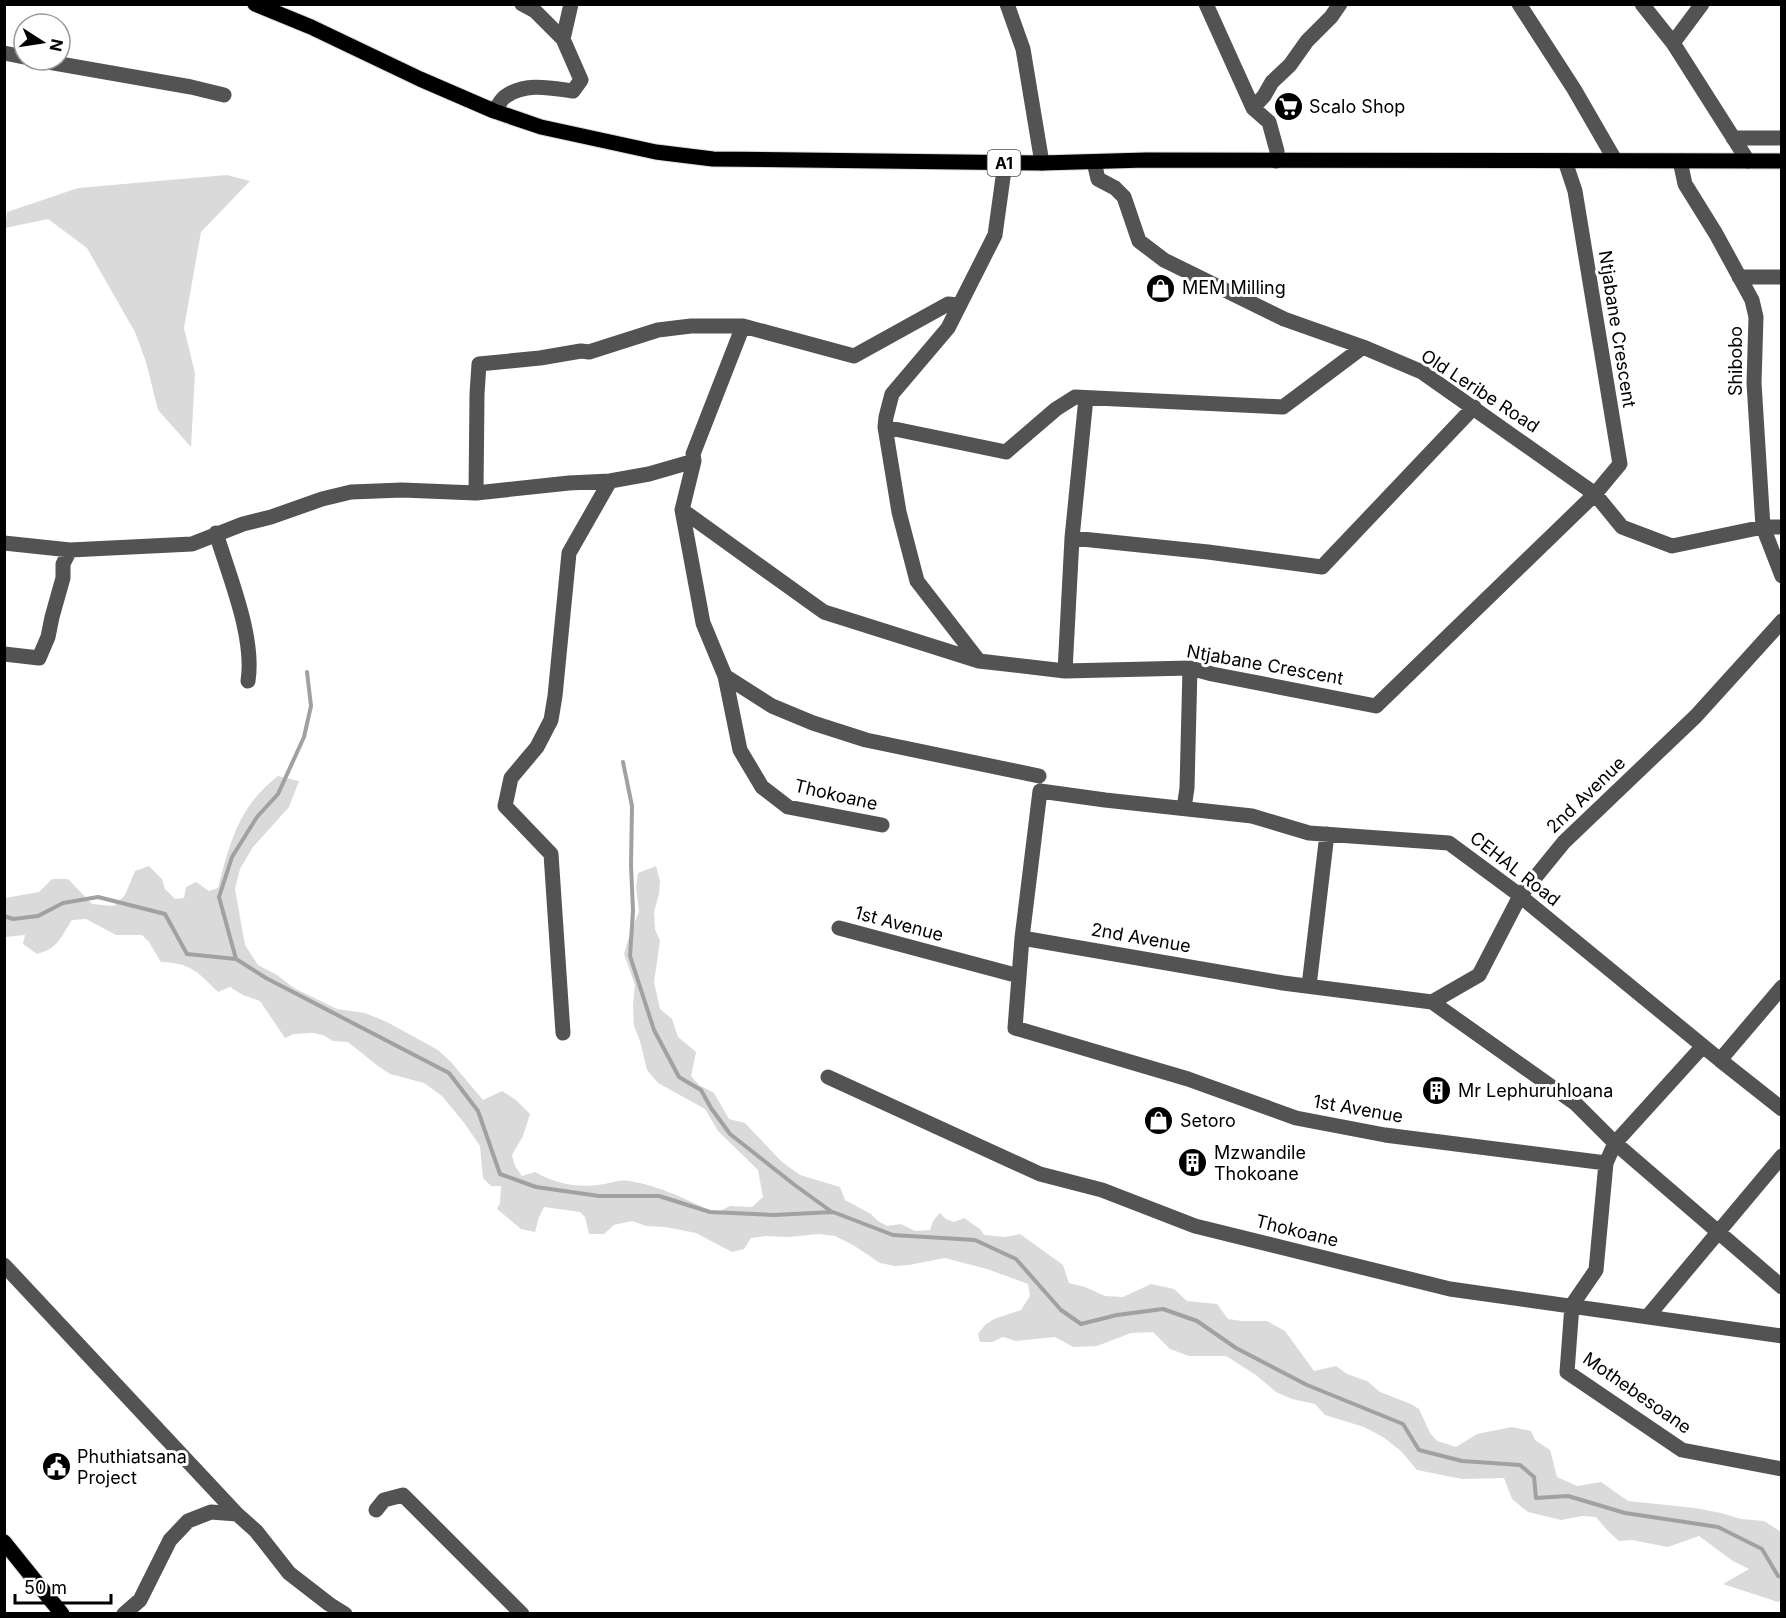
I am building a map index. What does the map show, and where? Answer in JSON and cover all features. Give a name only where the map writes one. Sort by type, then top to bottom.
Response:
[{"type":"main road","name":"A1","points":[[255,4],[311,27],[494,111],[541,127],[656,152],[712,159],[1042,164],[1146,160],[1782,161]]},
{"type":"main road","points":[[4,1542],[62,1614]]},
{"type":"street","points":[[494,111],[504,96],[523,88],[548,87],[573,91],[581,80],[563,39],[535,11],[522,4]]},
{"type":"street","points":[[563,39],[571,4]]},
{"type":"street","points":[[1007,4],[1023,49],[1042,164]]},
{"type":"street","points":[[1206,4],[1253,108],[1269,122],[1277,151],[1276,161]]},
{"type":"street","points":[[1253,108],[1264,96],[1272,82],[1290,65],[1307,41],[1331,17],[1340,4]]},
{"type":"street","points":[[1519,4],[1574,89],[1615,160]]},
{"type":"street","points":[[1642,4],[1673,43],[1748,161]]},
{"type":"street","points":[[1673,43],[1702,4]]},
{"type":"street","points":[[72,66],[224,95]]},
{"type":"street","points":[[1733,138],[1782,138]]},
{"type":"street","name":"Ntjabane Crescent","points":[[682,510],[824,612],[979,661],[1065,671],[1190,668],[1376,706],[1595,494],[1620,464],[1575,191],[1565,161]]},
{"type":"street","name":"Shibobo","points":[[1680,161],[1685,184],[1716,234],[1752,300],[1756,317],[1754,383],[1763,527],[1782,576]]},
{"type":"street","name":"Old Leribe Road","points":[[1094,162],[1098,179],[1115,188],[1124,197],[1139,241],[1164,260],[1284,319],[1363,347],[1422,372],[1595,494],[1622,527],[1672,546],[1763,527],[1782,527]]},
{"type":"street","points":[[979,661],[917,581],[900,512],[885,427],[892,394],[948,328],[995,235],[1005,163]]},
{"type":"street","points":[[1739,277],[1782,277]]},
{"type":"street","points":[[476,494],[479,364],[581,351],[589,352],[658,330],[691,327],[743,326],[854,356],[948,304],[959,305]]},
{"type":"street","points":[[682,510],[694,461],[693,454],[743,326]]},
{"type":"street","points":[[885,427],[1006,452],[1056,409],[1075,397],[1283,407],[1363,347]]},
{"type":"street","points":[[1065,671],[1072,538],[1086,398]]},
{"type":"street","points":[[1072,538],[1322,567],[1474,407]]},
{"type":"street","points":[[4,543],[70,550],[192,544],[216,533],[271,517],[322,498],[351,492],[402,490],[476,494],[569,483],[610,481],[649,474],[694,461]]},
{"type":"street","points":[[563,1033],[551,854],[505,806],[511,778],[537,747],[551,720],[569,553],[610,481]]},
{"type":"street","name":"Thokoane","points":[[682,510],[703,623],[725,675],[740,750],[762,787],[788,807],[882,825]]},
{"type":"street","points":[[216,533],[242,615],[250,666],[248,681]]},
{"type":"street","points":[[4,654],[39,658],[48,637],[63,578],[63,564],[70,550]]},
{"type":"street","name":"2nd Avenue","points":[[1432,1002],[1479,975],[1520,896],[1564,842],[1696,716],[1782,621]]},
{"type":"street","points":[[1184,808],[1187,788],[1190,668]]},
{"type":"street","points":[[725,675],[772,706],[813,723],[866,740],[1039,776]]},
{"type":"street","name":"CEHAL Road","points":[[1040,792],[1252,816],[1309,832],[1449,843],[1520,896],[1720,1060]]},
{"type":"street","name":"1st Avenue","points":[[1040,792],[1022,938],[1015,1028],[1188,1079],[1296,1118],[1385,1135],[1606,1163]]},
{"type":"street","points":[[1310,986],[1327,834]]},
{"type":"street","name":"1st Avenue","points":[[839,928],[1019,976]]},
{"type":"street","name":"2nd Avenue","points":[[1022,938],[1310,986],[1432,1002],[1576,1104],[1615,1143],[1782,1287]]},
{"type":"street","points":[[1782,987],[1720,1060],[1782,1109]]},
{"type":"street","points":[[1572,1305],[1596,1270],[1606,1163],[1615,1143],[1703,1046]]},
{"type":"street","name":"Thokoane","points":[[828,1077],[1040,1174],[1102,1190],[1195,1226],[1450,1289],[1777,1333]]},
{"type":"street","points":[[1648,1316],[1782,1156]]},
{"type":"street","points":[[4,1265],[256,1532],[289,1573],[345,1614]]},
{"type":"street","name":"Mothebesoane","points":[[1572,1305],[1567,1372],[1682,1450],[1782,1469]]},
{"type":"street","points":[[376,1510],[384,1500],[403,1495],[522,1614]]},
{"type":"street","points":[[124,1614],[141,1600],[170,1540],[188,1521],[212,1512],[237,1514]]},
{"type":"shaded area","points":[[227,175],[250,181],[201,232],[184,328],[195,373],[191,447],[158,410],[146,362],[135,332],[87,248],[48,219],[5,228],[7,212],[78,188]]},
{"type":"shaded area","points":[[278,776],[299,781],[289,807],[253,847],[240,869],[235,889],[245,945],[258,965],[277,975],[294,988],[337,1009],[365,1013],[387,1022],[438,1050],[483,1100],[502,1091],[516,1100],[530,1114],[523,1136],[512,1155],[515,1166],[522,1176],[535,1172],[558,1182],[581,1186],[622,1181],[641,1183],[674,1194],[716,1213],[730,1206],[752,1207],[763,1197],[758,1170],[718,1131],[705,1109],[658,1083],[647,1070],[634,1026],[635,985],[624,954],[639,911],[636,887],[638,873],[656,866],[660,881],[654,912],[655,929],[660,941],[654,982],[660,1009],[672,1019],[678,1037],[696,1052],[691,1076],[699,1085],[714,1093],[729,1119],[745,1123],[782,1162],[800,1175],[840,1187],[845,1200],[887,1226],[901,1224],[915,1231],[930,1230],[933,1221],[940,1213],[946,1219],[954,1222],[964,1218],[980,1229],[984,1235],[1005,1237],[1020,1234],[1063,1265],[1069,1283],[1105,1296],[1123,1297],[1151,1284],[1174,1289],[1187,1301],[1217,1304],[1228,1319],[1267,1321],[1285,1331],[1314,1371],[1336,1366],[1347,1374],[1367,1381],[1380,1392],[1419,1409],[1430,1433],[1437,1441],[1456,1447],[1477,1434],[1512,1427],[1531,1431],[1535,1440],[1550,1450],[1557,1477],[1577,1486],[1601,1482],[1628,1501],[1695,1508],[1741,1519],[1764,1521],[1781,1532],[1781,1600],[1778,1602],[1723,1584],[1749,1569],[1733,1561],[1699,1536],[1668,1547],[1632,1540],[1619,1541],[1596,1517],[1582,1516],[1561,1520],[1528,1512],[1512,1499],[1504,1478],[1462,1479],[1417,1470],[1401,1451],[1383,1437],[1364,1427],[1325,1415],[1315,1404],[1292,1399],[1276,1392],[1256,1375],[1226,1356],[1189,1356],[1170,1349],[1153,1332],[1131,1333],[1097,1346],[1073,1347],[1055,1337],[1016,1341],[1003,1337],[992,1342],[980,1342],[978,1334],[985,1325],[994,1319],[1021,1310],[1030,1296],[1028,1284],[987,1269],[945,1258],[909,1265],[895,1266],[880,1263],[835,1236],[819,1234],[751,1238],[744,1249],[732,1252],[696,1233],[646,1226],[632,1221],[614,1225],[604,1234],[589,1234],[585,1217],[580,1212],[544,1207],[535,1232],[521,1229],[497,1209],[500,1203],[501,1186],[491,1186],[483,1178],[480,1146],[442,1096],[424,1083],[390,1074],[348,1042],[333,1041],[323,1035],[313,1033],[294,1034],[285,1038],[260,1001],[230,987],[218,992],[193,970],[180,964],[161,962],[142,935],[116,935],[86,919],[72,920],[55,945],[37,954],[23,944],[25,935],[5,937],[5,898],[39,892],[52,879],[68,879],[92,904],[114,906],[125,895],[135,871],[149,866],[162,879],[165,889],[175,899],[184,898],[186,887],[196,882],[209,891],[218,888],[232,840],[245,812]]},
{"type":"waterway","points":[[236,959],[219,897],[232,857],[257,817],[278,794],[304,737],[311,706],[307,672]]},
{"type":"waterway","points":[[623,762],[632,806],[633,911],[630,956],[654,1030],[679,1077],[701,1090],[730,1134],[832,1212]]},
{"type":"waterway","points":[[4,916],[13,919],[38,916],[63,903],[98,897],[165,914],[187,954],[236,959],[266,978],[449,1073],[478,1111],[500,1174],[536,1187],[599,1196],[659,1196],[710,1212],[774,1215],[833,1212],[893,1235],[975,1240],[1016,1259],[1061,1310],[1081,1324],[1117,1315],[1163,1309],[1197,1321],[1236,1348],[1307,1385],[1403,1424],[1419,1450],[1462,1461],[1520,1465],[1534,1477],[1536,1498],[1568,1496],[1625,1513],[1718,1527],[1762,1549],[1778,1576],[1782,1577]]},
{"type":"place","name":"Scalo Shop","points":[[1288,107]]},
{"type":"place","name":"MEM Milling","points":[[1161,288]]},
{"type":"place","name":"Mr Lephuruhloana","points":[[1437,1091]]},
{"type":"place","name":"Setoro","points":[[1159,1121]]},
{"type":"place","name":"Mzwandile Thokoane","points":[[1193,1163]]},
{"type":"place","name":"Phuthiatsana Project","points":[[56,1467]]}]
